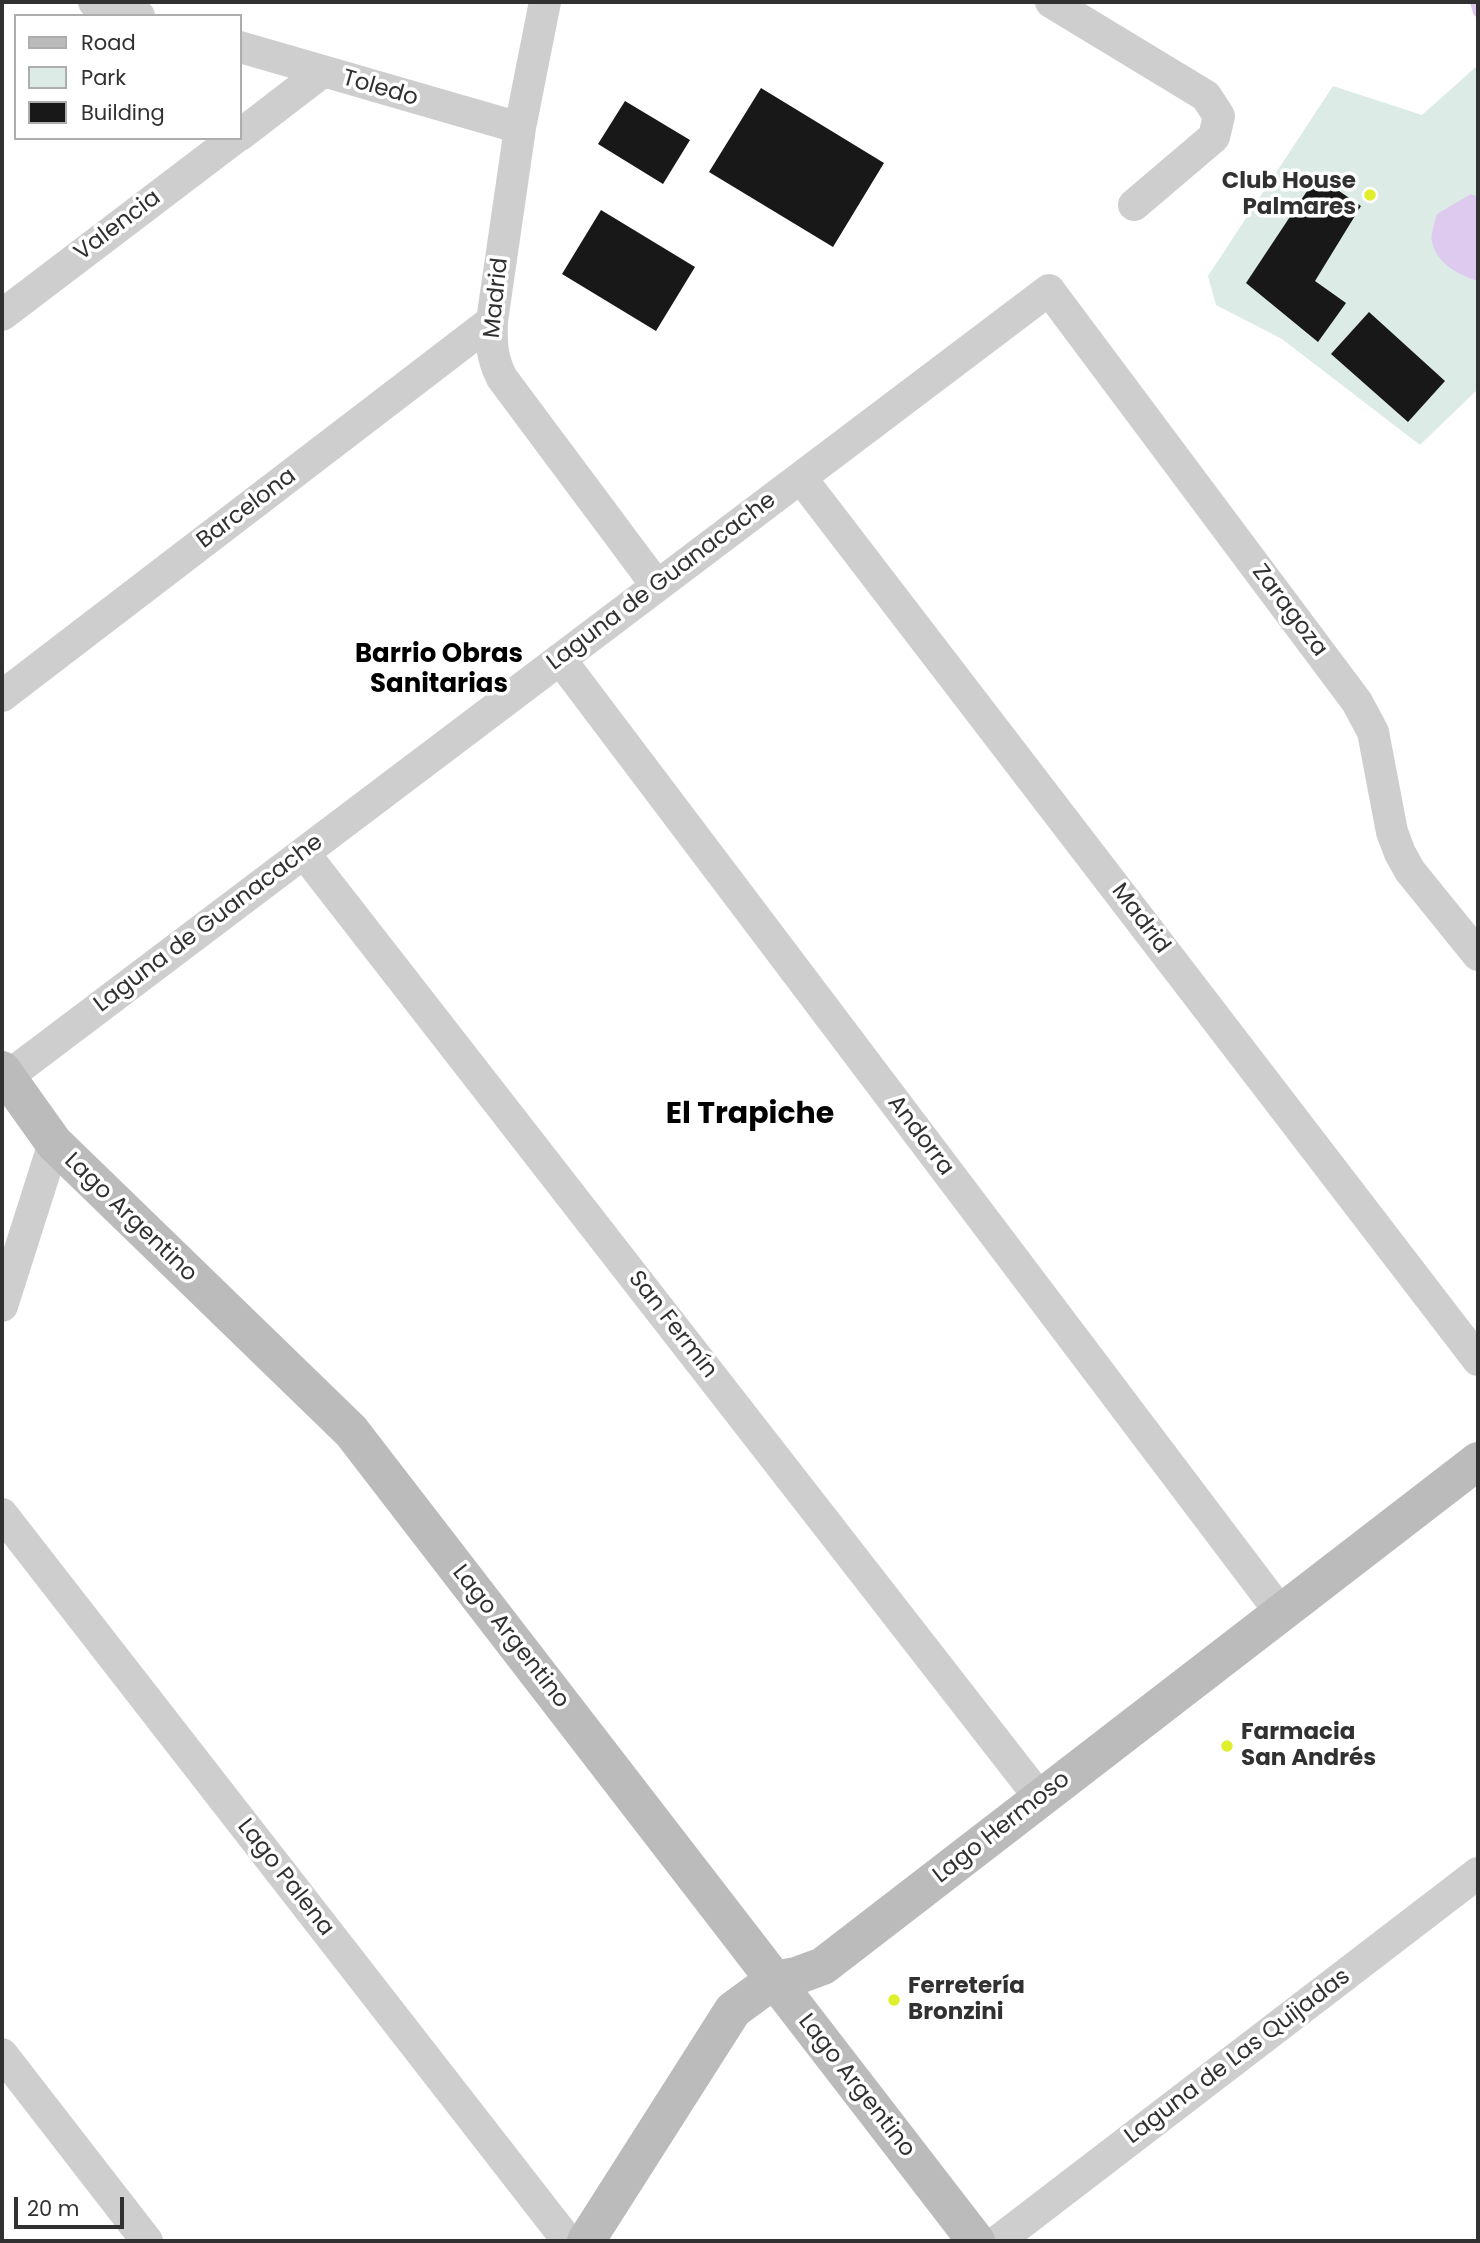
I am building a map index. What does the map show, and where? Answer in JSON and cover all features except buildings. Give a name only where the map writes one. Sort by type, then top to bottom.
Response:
[{"type":"street","points":[[93,2],[132,14]]},
{"type":"street","name":"Madrid","points":[[545,2],[520,128],[492,321],[491,346],[495,365],[502,378],[657,586]]},
{"type":"street","points":[[1051,2],[1206,96],[1219,116],[1214,137],[1134,205]]},
{"type":"street","name":"Toledo","points":[[242,48],[520,128]]},
{"type":"street","points":[[242,133],[322,72]]},
{"type":"street","name":"Valencia","points":[[2,314],[232,140]]},
{"type":"street","name":"Laguna de Guanacache","points":[[4,1074],[304,853],[1049,290]]},
{"type":"street","name":"Zaragoza","points":[[1049,290],[1357,702],[1373,732],[1392,832],[1400,853],[1410,872],[1478,955]]},
{"type":"street","name":"Barcelona","points":[[2,696],[492,321]]},
{"type":"street","name":"Madrid","points":[[801,478],[1478,1360]]},
{"type":"street","name":"Andorra","points":[[560,659],[1281,1613]]},
{"type":"street","name":"San Fermín","points":[[304,853],[1040,1798]]},
{"type":"street","name":"Lago Argentino","points":[[4,1074],[54,1143],[351,1431],[976,2241]]},
{"type":"street","points":[[2,1306],[54,1143]]},
{"type":"street","name":"Lago Hermoso","points":[[586,2241],[733,2010],[774,1980],[796,1976],[823,1966],[1478,1461]]},
{"type":"street","name":"Lago Palena","points":[[2,1514],[568,2241]]},
{"type":"street","name":"Laguna de Las Quijadas","points":[[998,2241],[1478,1873]]},
{"type":"street","points":[[2,2054],[147,2241]]},
{"type":"green space","name":"Club House Palmares","points":[[1478,65],[1478,389],[1420,445],[1282,339],[1216,305],[1208,276],[1333,86],[1422,115]]},
{"type":"shaded area","points":[[1471,194],[1478,197],[1478,281],[1456,272],[1444,262],[1435,250],[1432,239],[1437,214]]},
{"type":"waterway","points":[[1475,2],[1478,12]]},
{"type":"place","name":"Club House Palmares","points":[[1370,195]]},
{"type":"place","name":"Farmacia San Andrés","points":[[1227,1746]]},
{"type":"place","name":"Ferretería Bronzini","points":[[894,2000]]},
{"type":"district","name":"Barrio Obras Sanitarias","points":[[439,670]]},
{"type":"district","name":"El Trapiche","points":[[750,1115]]}]
